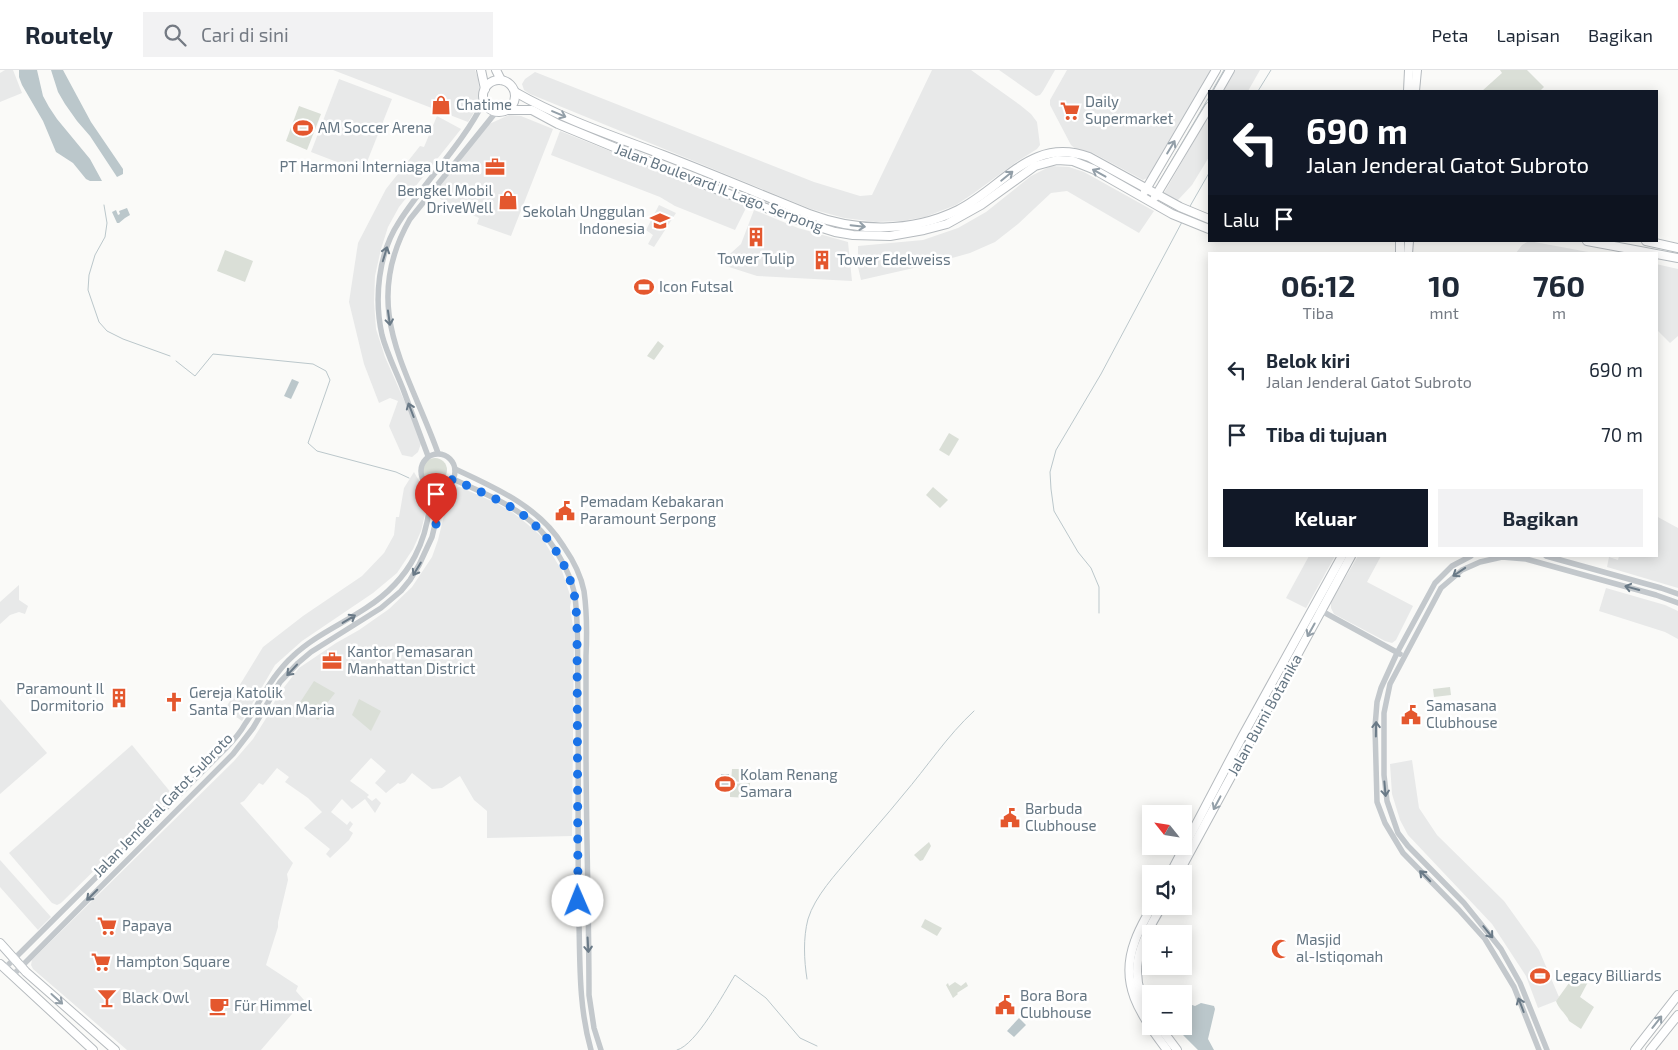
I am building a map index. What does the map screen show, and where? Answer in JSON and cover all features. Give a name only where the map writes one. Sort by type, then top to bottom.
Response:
[{"type":"main road","points":[[481,70],[485,89],[484,101],[489,108],[496,112],[508,110],[513,104],[515,92],[509,82],[501,80],[490,83],[485,89]]},
{"type":"main road","points":[[496,70],[501,80]]},
{"type":"main road","points":[[1141,197],[1216,70]]},
{"type":"main road","points":[[1219,90],[1230,70]]},
{"type":"main road","points":[[1408,90],[1409,70]]},
{"type":"main road","points":[[1415,90],[1417,70]]},
{"type":"main road","name":"Jalan Boulevard IL Lago. Serpong","points":[[515,92],[540,106],[617,138],[713,174],[823,219],[854,226],[881,228],[942,221],[972,202],[1028,160],[1054,152],[1074,152],[1090,157],[1180,207],[1208,220]]},
{"type":"main road","points":[[1152,202],[1208,109]]},
{"type":"main road","name":"Jalan Boulevard IL Lago. Serpong","points":[[508,110],[532,110],[558,124],[614,147],[782,214],[835,232],[853,235],[890,236],[924,230],[982,205],[1035,166],[1048,161],[1064,160],[1079,163],[1093,169],[1175,215],[1208,229]]},
{"type":"main road","points":[[614,147],[617,138]]},
{"type":"main road","points":[[1592,242],[1645,252]]},
{"type":"main road","points":[[1652,242],[1678,248]]},
{"type":"main road","points":[[1661,255],[1663,244]]},
{"type":"main road","points":[[1658,254],[1678,258]]},
{"type":"main road","name":"Jalan Bumi Botanika","points":[[1318,609],[1342,557]]},
{"type":"main road","name":"Jalan Bumi Botanika","points":[[1175,865],[1318,609],[1351,557]]},
{"type":"main road","name":"Jalan Bumi Botanika","points":[[1183,865],[1246,739]]},
{"type":"main road","points":[[1147,915],[1134,941],[1130,962],[1130,981],[1135,1002],[1140,1011],[1167,1046],[1177,1050]]},
{"type":"main road","points":[[1142,998],[1138,988],[1137,960],[1144,936],[1157,915]]},
{"type":"main road","points":[[0,943],[26,972],[116,1050]]},
{"type":"main road","points":[[2,966],[93,1050]]},
{"type":"main road","points":[[1635,1050],[1678,995]]},
{"type":"main road","points":[[1650,1050],[1678,1015]]},
{"type":"street","points":[[428,456],[382,335],[379,313],[380,280],[384,259],[398,223],[471,126],[484,101]]},
{"type":"street","points":[[438,453],[393,339],[389,324],[387,307],[391,262],[410,219],[441,178],[496,112]]},
{"type":"street","points":[[434,173],[441,178]]},
{"type":"street","points":[[380,280],[389,281]]},
{"type":"street","points":[[438,453],[446,455],[452,461],[455,469],[453,479],[444,487],[431,487],[421,477],[422,463],[428,456],[438,453]]},
{"type":"street","points":[[455,469],[490,485],[534,513],[559,539],[582,582],[587,628],[586,820],[589,996],[594,1028],[601,1050]]},
{"type":"street","points":[[453,479],[521,513],[534,524],[548,539],[565,566],[575,596],[577,628],[577,820],[580,997],[585,1030],[591,1050]]},
{"type":"street","name":"Jalan Jenderal Gatot Subroto","points":[[2,966],[15,958],[226,748],[246,723],[262,695],[284,665],[310,643],[379,599],[398,580],[415,556],[422,542],[430,507],[431,487]]},
{"type":"street","name":"Jalan Jenderal Gatot Subroto","points":[[12,976],[233,754],[253,728],[280,682],[298,663],[311,652],[381,608],[401,591],[419,565],[432,537],[444,487]]},
{"type":"street","points":[[1469,557],[1452,566],[1434,583],[1381,688],[1377,702],[1375,726],[1377,802],[1384,823],[1403,853],[1485,939],[1514,986],[1539,1050]]},
{"type":"street","points":[[1550,557],[1678,594]]},
{"type":"street","points":[[1547,1050],[1513,969],[1501,949],[1473,914],[1398,833],[1386,801],[1384,775],[1384,714],[1390,684],[1434,600],[1445,583],[1462,570],[1492,558],[1526,560],[1656,595],[1678,603]]},
{"type":"street","points":[[565,566],[573,563]]},
{"type":"street","points":[[1318,609],[1404,656]]},
{"type":"street","points":[[577,628],[587,628]]},
{"type":"street","points":[[578,746],[586,747]]},
{"type":"street","points":[[577,820],[586,820]]},
{"type":"street","points":[[1467,919],[1473,914]]},
{"type":"street","points":[[580,997],[589,996]]},
{"type":"shaded area","points":[[5,70],[13,70],[22,93],[0,102],[0,73]]},
{"type":"shaded area","points":[[19,70],[37,70],[43,96],[49,107],[90,159],[102,181],[86,179],[73,163],[56,152],[43,121],[22,85]]},
{"type":"shaded area","points":[[51,70],[63,70],[91,122],[123,169],[123,174],[117,177],[90,136],[65,104],[58,92]]},
{"type":"shaded area","points":[[333,70],[475,70],[480,96],[468,122]]},
{"type":"shaded area","points":[[932,70],[971,70],[1031,114],[1037,122],[1040,145],[1037,149],[956,205],[925,217],[902,221],[876,222],[844,218],[811,209],[530,94],[524,90],[522,84],[525,79],[535,72],[814,182],[860,196],[872,195]]},
{"type":"shaded area","points":[[999,70],[1055,70],[1043,91],[1040,95],[1036,96]]},
{"type":"shaded area","points":[[1067,70],[1212,70],[1151,176],[1143,180],[1093,153],[1076,149],[1071,145],[1050,105],[1050,100]]},
{"type":"shaded area","points":[[1234,70],[1260,70],[1249,90],[1223,90]]},
{"type":"shaded area","points":[[1500,70],[1527,70],[1544,87],[1541,90],[1483,90],[1502,73]]},
{"type":"shaded area","points":[[339,79],[392,99],[363,172],[311,152]]},
{"type":"shaded area","name":"AM Soccer Arena","points":[[299,106],[321,114],[307,150],[286,141]]},
{"type":"shaded area","points":[[509,115],[521,116],[553,129],[511,236],[477,224],[479,218],[447,204],[433,193],[487,125]]},
{"type":"shaded area","points":[[437,116],[461,129],[399,207],[388,227],[375,276],[376,329],[385,357],[422,441],[418,452],[412,457],[402,455],[389,426],[398,401],[390,398],[379,403],[364,364],[349,302],[358,243],[386,189],[420,146],[424,147]]},
{"type":"shaded area","points":[[1208,117],[1208,159],[1192,185],[1177,201],[1164,193]]},
{"type":"shaded area","points":[[560,131],[747,206],[735,230],[675,206],[660,197],[551,155]]},
{"type":"shaded area","points":[[1051,166],[1069,167],[1084,172],[1154,211],[1139,233],[1067,191],[1051,193],[1018,224],[995,242],[970,253],[861,280],[858,267],[858,246],[923,240],[958,228],[986,212],[1031,176]]},
{"type":"shaded area","name":"Sekolah Unggulan Indonesia","points":[[659,205],[676,213],[654,247],[648,244],[653,235],[646,230]]},
{"type":"shaded area","points":[[127,208],[130,215],[117,223],[112,212],[116,210],[118,215],[120,214],[119,211]]},
{"type":"shaded area","points":[[754,210],[798,228],[848,242],[852,281],[757,276],[726,266],[722,261],[741,244]]},
{"type":"shaded area","points":[[1527,242],[1534,242],[1588,252],[1517,252]]},
{"type":"shaded area","points":[[225,250],[253,261],[245,282],[217,271]]},
{"type":"shaded area","points":[[1658,264],[1678,269],[1678,336],[1670,343],[1658,331]]},
{"type":"shaded area","points":[[658,341],[664,346],[654,360],[647,356]]},
{"type":"shaded area","points":[[292,379],[299,382],[291,399],[284,396]]},
{"type":"shaded area","points":[[949,433],[959,439],[949,456],[939,450]]},
{"type":"shaded area","points":[[435,458],[440,459],[446,465],[446,475],[440,481],[435,482],[430,481],[424,475],[423,470],[424,465],[430,459]]},
{"type":"shaded area","points":[[414,472],[426,493],[427,506],[421,531],[413,549],[397,573],[373,593],[302,641],[275,665],[242,721],[225,709],[263,647],[303,616],[362,576],[384,553],[394,535],[396,517],[399,517],[404,488]]},
{"type":"shaded area","points":[[460,487],[512,512],[541,536],[562,571],[570,595],[574,634],[572,836],[487,838],[487,811],[474,800],[460,776],[442,788],[432,789],[412,773],[405,782],[398,783],[386,793],[375,783],[386,771],[371,758],[350,781],[369,795],[367,797],[372,801],[376,798],[381,803],[375,813],[365,799],[352,809],[342,799],[331,812],[347,825],[350,821],[353,824],[349,830],[353,833],[349,840],[330,858],[326,854],[330,849],[304,828],[322,812],[308,798],[285,782],[289,777],[277,768],[263,785],[259,783],[244,801],[240,803],[293,863],[287,874],[288,880],[278,927],[266,965],[298,986],[296,991],[304,1000],[261,1050],[127,1050],[33,969],[31,965],[32,960],[234,761],[253,739],[278,695],[299,668],[389,609],[412,587],[432,557],[450,491]]},
{"type":"shaded area","points":[[933,487],[948,500],[940,508],[926,495]]},
{"type":"shaded area","points":[[1658,517],[1678,528],[1678,588],[1607,567],[1609,557],[1618,560],[1619,557],[1658,557]]},
{"type":"shaded area","points":[[1308,557],[1334,557],[1306,608],[1286,598]]},
{"type":"shaded area","points":[[1357,557],[1380,557],[1367,582],[1413,606],[1396,640],[1392,643],[1334,614],[1331,602]]},
{"type":"shaded area","points":[[19,585],[19,600],[28,606],[25,614],[19,612],[10,615],[0,624],[0,602]]},
{"type":"shaded area","points":[[1606,588],[1665,605],[1678,611],[1678,639],[1665,632],[1599,611]]},
{"type":"shaded area","points":[[314,681],[335,693],[318,720],[299,704]]},
{"type":"shaded area","points":[[1450,687],[1451,695],[1434,697],[1433,689]]},
{"type":"shaded area","points":[[0,699],[47,753],[0,794]]},
{"type":"shaded area","points":[[359,699],[381,711],[371,731],[352,715]]},
{"type":"shaded area","points":[[132,745],[172,794],[61,903],[57,905],[52,903],[9,853]]},
{"type":"shaded area","points":[[1412,760],[1419,808],[1437,835],[1504,901],[1522,926],[1539,950],[1559,997],[1556,1001],[1538,1008],[1526,976],[1492,924],[1408,835],[1400,820],[1392,794],[1390,764]]},
{"type":"shaded area","points":[[732,769],[751,769],[750,781],[731,782]]},
{"type":"shaded area","name":"Kolam Renang Samara","points":[[721,774],[729,774],[729,793],[720,793]]},
{"type":"shaded area","points":[[750,783],[750,798],[730,797],[730,784]]},
{"type":"shaded area","points":[[929,842],[931,846],[923,860],[920,861],[914,855]]},
{"type":"shaded area","points":[[0,860],[51,917],[38,930],[0,887]]},
{"type":"shaded area","points":[[925,919],[942,928],[937,936],[921,927]]},
{"type":"shaded area","points":[[1577,972],[1588,982],[1580,997],[1594,1007],[1581,1029],[1569,1021],[1556,1001]]},
{"type":"shaded area","points":[[955,982],[961,986],[966,982],[968,986],[953,998],[946,985],[948,983],[949,986]]},
{"type":"shaded area","points":[[1201,1003],[1214,1006],[1215,1009],[1208,1039],[1214,1050],[1198,1050],[1183,1035],[1192,1035],[1192,1005],[1195,1006]]},
{"type":"shaded area","points":[[1019,1018],[1026,1025],[1014,1037],[1007,1031]]},
{"type":"waterway","points":[[1213,90],[1224,70]]},
{"type":"waterway","points":[[1259,90],[1271,70]]},
{"type":"waterway","points":[[1159,182],[1208,99]]},
{"type":"waterway","points":[[1189,208],[1208,175]]},
{"type":"waterway","points":[[104,205],[107,223],[105,237],[95,255],[89,275],[88,290],[99,322],[107,331],[123,339],[170,356]]},
{"type":"waterway","points":[[1099,613],[1099,587],[1091,568],[1078,552],[1054,511],[1050,472],[1056,450],[1101,374],[1182,222]]},
{"type":"waterway","points":[[176,361],[195,376],[213,354],[313,364],[326,371],[330,380],[308,443],[317,451],[396,472],[409,478]]},
{"type":"waterway","points":[[807,979],[805,934],[811,910],[833,878],[897,803],[946,741],[974,711]]},
{"type":"waterway","points":[[677,1050],[693,1039],[701,1029],[735,975],[766,998],[800,1038],[817,1046]]},
{"type":"place","name":"Chatime","points":[[441,105]]},
{"type":"place","name":"Daily Supermarket","points":[[1070,111]]},
{"type":"place","name":"AM Soccer Arena","points":[[303,128]]},
{"type":"place","name":"PT Harmoni Interniaga Utama","points":[[495,167]]},
{"type":"place","name":"Bengkel Mobil DriveWell","points":[[508,200]]},
{"type":"place","name":"Sekolah Unggulan Indonesia","points":[[660,221]]},
{"type":"place","name":"Tower Tulip","points":[[756,237]]},
{"type":"place","name":"Tower Edelweiss","points":[[822,260]]},
{"type":"place","name":"Icon Futsal","points":[[644,287]]},
{"type":"place","name":"Pemadam Kebakaran Paramount Serpong","points":[[565,511]]},
{"type":"place","name":"Kantor Pemasaran Manhattan District","points":[[332,661]]},
{"type":"place","name":"Paramount Il Dormitorio","points":[[119,698]]},
{"type":"place","name":"Gereja Katolik Santa Perawan Maria","points":[[174,702]]},
{"type":"place","name":"Samasana Clubhouse","points":[[1411,715]]},
{"type":"place","name":"Kolam Renang Samara","points":[[725,784]]},
{"type":"place","name":"Barbuda Clubhouse","points":[[1010,818]]},
{"type":"place","name":"Papaya","points":[[107,926]]},
{"type":"place","name":"Masjid al-Istiqomah","points":[[1281,949]]},
{"type":"place","name":"Hampton Square","points":[[101,962]]},
{"type":"place","name":"Legacy Billiards","points":[[1540,976]]},
{"type":"place","name":"Black Owl","points":[[107,998]]},
{"type":"place","name":"Bora Bora Clubhouse","points":[[1005,1005]]},
{"type":"place","name":"Für Himmel","points":[[219,1006]]},
{"type":"route","points":[[436,524],[444,487],[453,479],[514,509],[534,524],[548,539],[565,566],[571,581],[575,596],[577,628],[578,901]]}]
